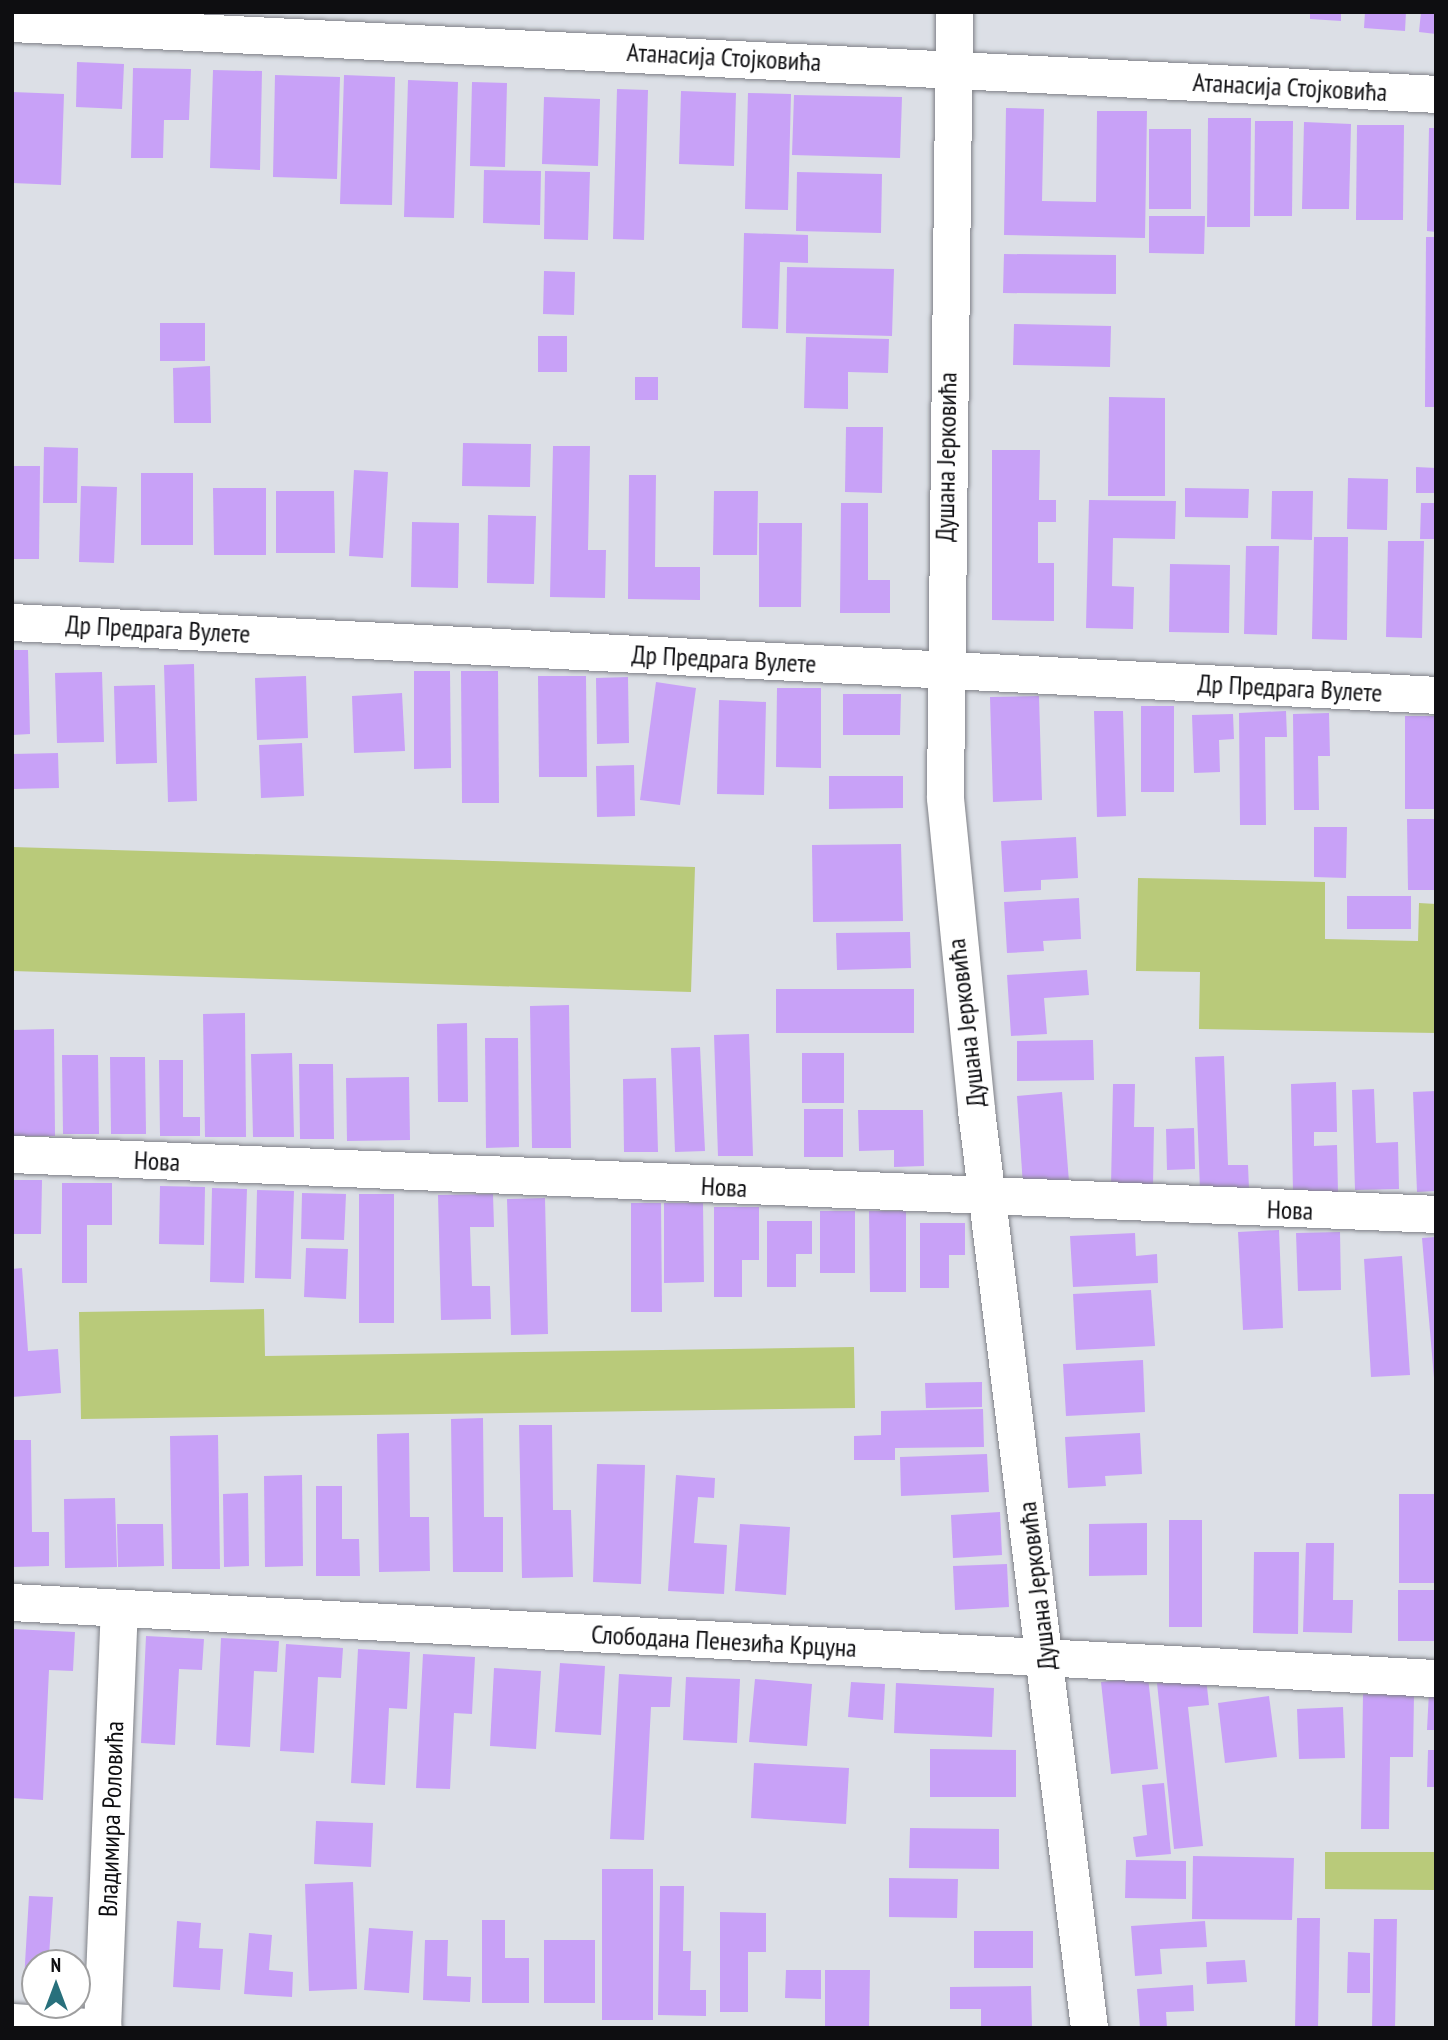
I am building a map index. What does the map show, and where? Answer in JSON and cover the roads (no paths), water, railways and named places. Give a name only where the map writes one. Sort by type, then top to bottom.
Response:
[{"type":"street","name":"Душана Јерковића","points":[[954,12],[942,671],[951,877],[1090,2028]]},
{"type":"street","name":"Атанасија Стојковића","points":[[12,23],[1436,94]]},
{"type":"street","name":"Др Предрага Вулете","points":[[12,622],[1436,695]]},
{"type":"street","name":"Нова","points":[[12,1154],[988,1199],[1436,1214]]},
{"type":"street","name":"Слободана Пенезића Крцуна","points":[[12,1602],[119,1611],[1436,1678]]},
{"type":"street","name":"Владимира Роловића","points":[[103,2028],[119,1611]]},
{"type":"street","points":[[12,2022],[103,2028]]}]
